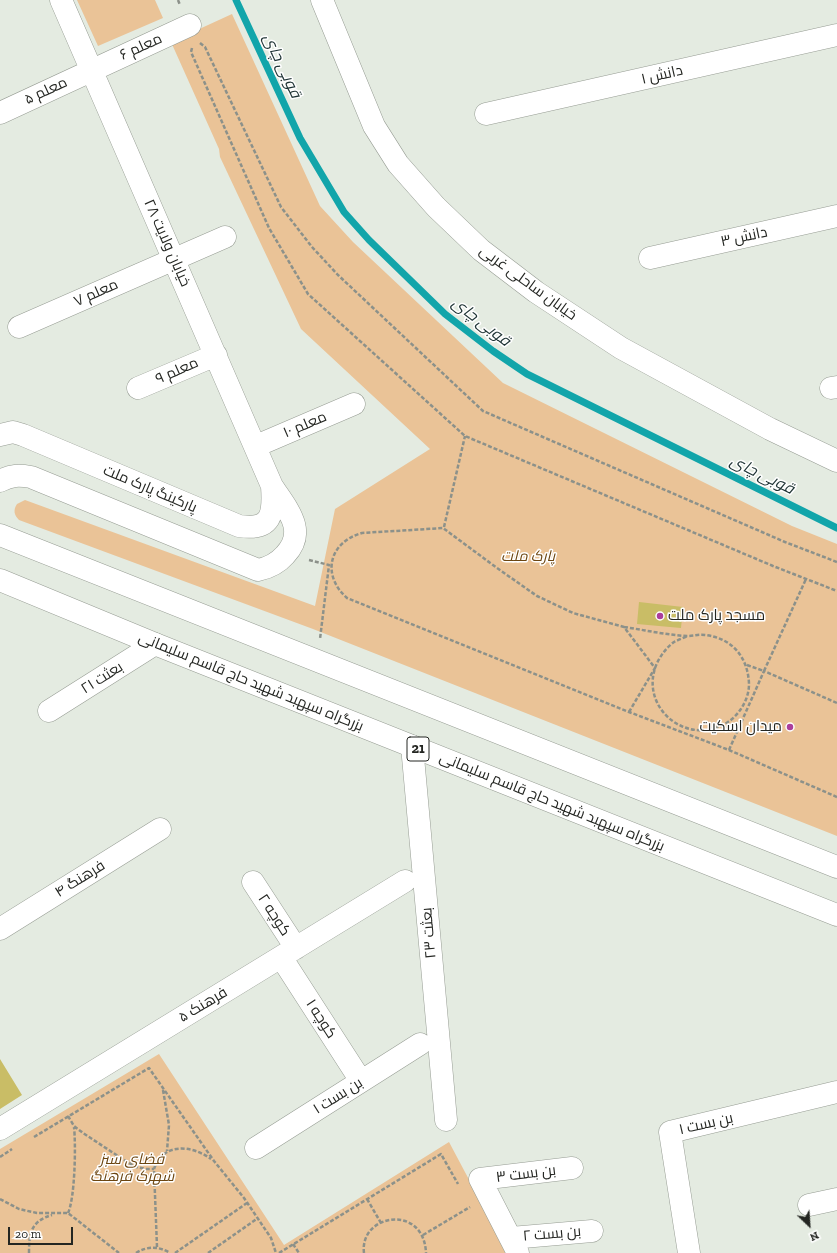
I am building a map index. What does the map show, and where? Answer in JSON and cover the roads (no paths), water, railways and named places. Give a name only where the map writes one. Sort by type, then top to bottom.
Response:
[{"type":"main road","name":"خیابان ولایت ۲۸","points":[[61,0],[256,446],[272,486]]},
{"type":"main road","name":"خیابان ساحلی غربی","points":[[322,0],[374,126],[398,164],[436,207],[481,250],[536,292],[621,348],[770,429],[837,461]]},
{"type":"main road","name":"دانش ۱","points":[[486,114],[837,35]]},
{"type":"main road","name":"معلم ۶","points":[[92,70],[193,36]]},
{"type":"main road","name":"معلم ۵","points":[[0,112],[92,70]]},
{"type":"main road","name":"دانش ۳","points":[[650,258],[837,216]]},
{"type":"main road","name":"معلم ۷","points":[[19,327],[225,237]]},
{"type":"main road","name":"معلم ۹","points":[[138,388],[216,355]]},
{"type":"main road","name":"معلم ۱۰","points":[[256,446],[354,404]]},
{"type":"main road","name":"پارکینگ پارک ملت","points":[[0,435],[13,432],[23,435],[239,526],[255,526],[262,524],[269,519],[273,504],[272,486]]},
{"type":"main road","points":[[3,477],[20,475],[31,477],[258,570],[271,566],[282,558],[291,549],[296,536],[296,527],[291,516],[272,486]]},
{"type":"main road","points":[[2,535],[837,867]]},
{"type":"main road","name":"بزرگراه سپهبد شهید حاج قاسم سلیمانی","points":[[0,580],[155,644],[837,915]]},
{"type":"main road","name":"بعثت ۲۱","points":[[49,711],[155,644]]},
{"type":"main road","name":"بعثت ۲۳","points":[[412,746],[446,1120]]},
{"type":"main road","name":"فرهنگ ۴","points":[[0,929],[160,829]]},
{"type":"main road","name":"فرهنک ۵","points":[[0,1129],[405,881]]},
{"type":"main road","name":"کوچه ۲","points":[[253,882],[288,952]]},
{"type":"main road","name":"کوچه ۱","points":[[288,952],[361,1081]]},
{"type":"main road","name":"بن بست ۱","points":[[256,1148],[420,1044]]},
{"type":"main road","name":"بن بست ۱","points":[[689,1253],[670,1132],[837,1092]]},
{"type":"main road","name":"بن بست ۳","points":[[514,1246],[480,1179],[572,1168]]},
{"type":"main road","points":[[810,1205],[837,1199]]},
{"type":"main road","name":"بن بست ۲","points":[[514,1246],[592,1231]]},
{"type":"waterway","name":"قوبی چای","points":[[236,0],[300,138],[344,212],[369,240],[445,314],[493,351],[527,374],[837,528]]},
{"type":"place","name":"مسجد پارک ملت","points":[[660,616]]},
{"type":"place","name":"میدان اسکیت","points":[[790,727]]},
{"type":"park label","name":"پارک ملت","points":[[528,557]]},
{"type":"park label","name":"فضای سبز شهرک فرهنگ","points":[[132,1168]]}]
